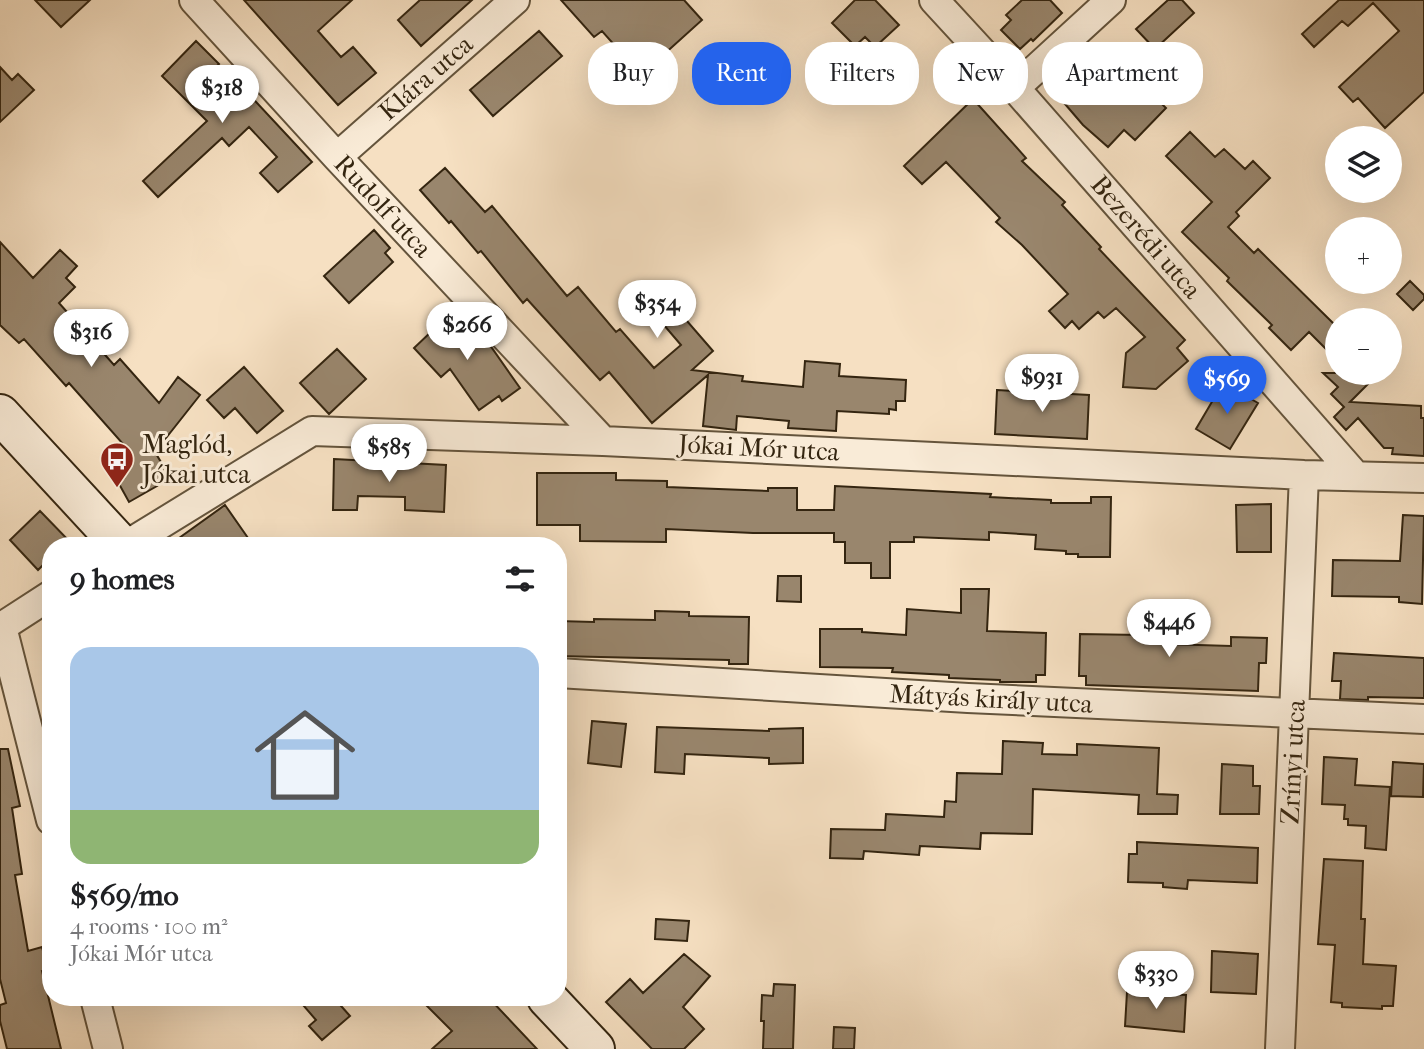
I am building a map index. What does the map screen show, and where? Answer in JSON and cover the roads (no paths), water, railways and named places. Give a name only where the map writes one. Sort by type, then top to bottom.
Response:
[{"type":"main road","points":[[0,414],[116,537]]},
{"type":"main road","points":[[555,1006],[596,1049]]},
{"type":"street","name":"Rudolf utca","points":[[194,0],[603,441]]},
{"type":"street","name":"Klára utca","points":[[337,157],[515,0]]},
{"type":"street","name":"Bezerédi utca","points":[[934,0],[973,42]]},
{"type":"street","points":[[1028,76],[1111,0]]},
{"type":"street","name":"Bezerédi utca","points":[[1028,103],[1355,475]]},
{"type":"street","name":"Jókai Mór utca","points":[[139,537],[312,432],[603,441],[1304,475],[1424,478]]},
{"type":"street","name":"Zrínyi utca","points":[[1280,1049],[1304,475]]},
{"type":"street","points":[[42,601],[1,627],[42,785]]},
{"type":"street","name":"Mátyás király utca","points":[[567,674],[968,698],[1424,719]]},
{"type":"street","points":[[97,1006],[108,1049]]},
{"type":"place","name":"Maglód, Jókai utca","points":[[117,489]]}]
